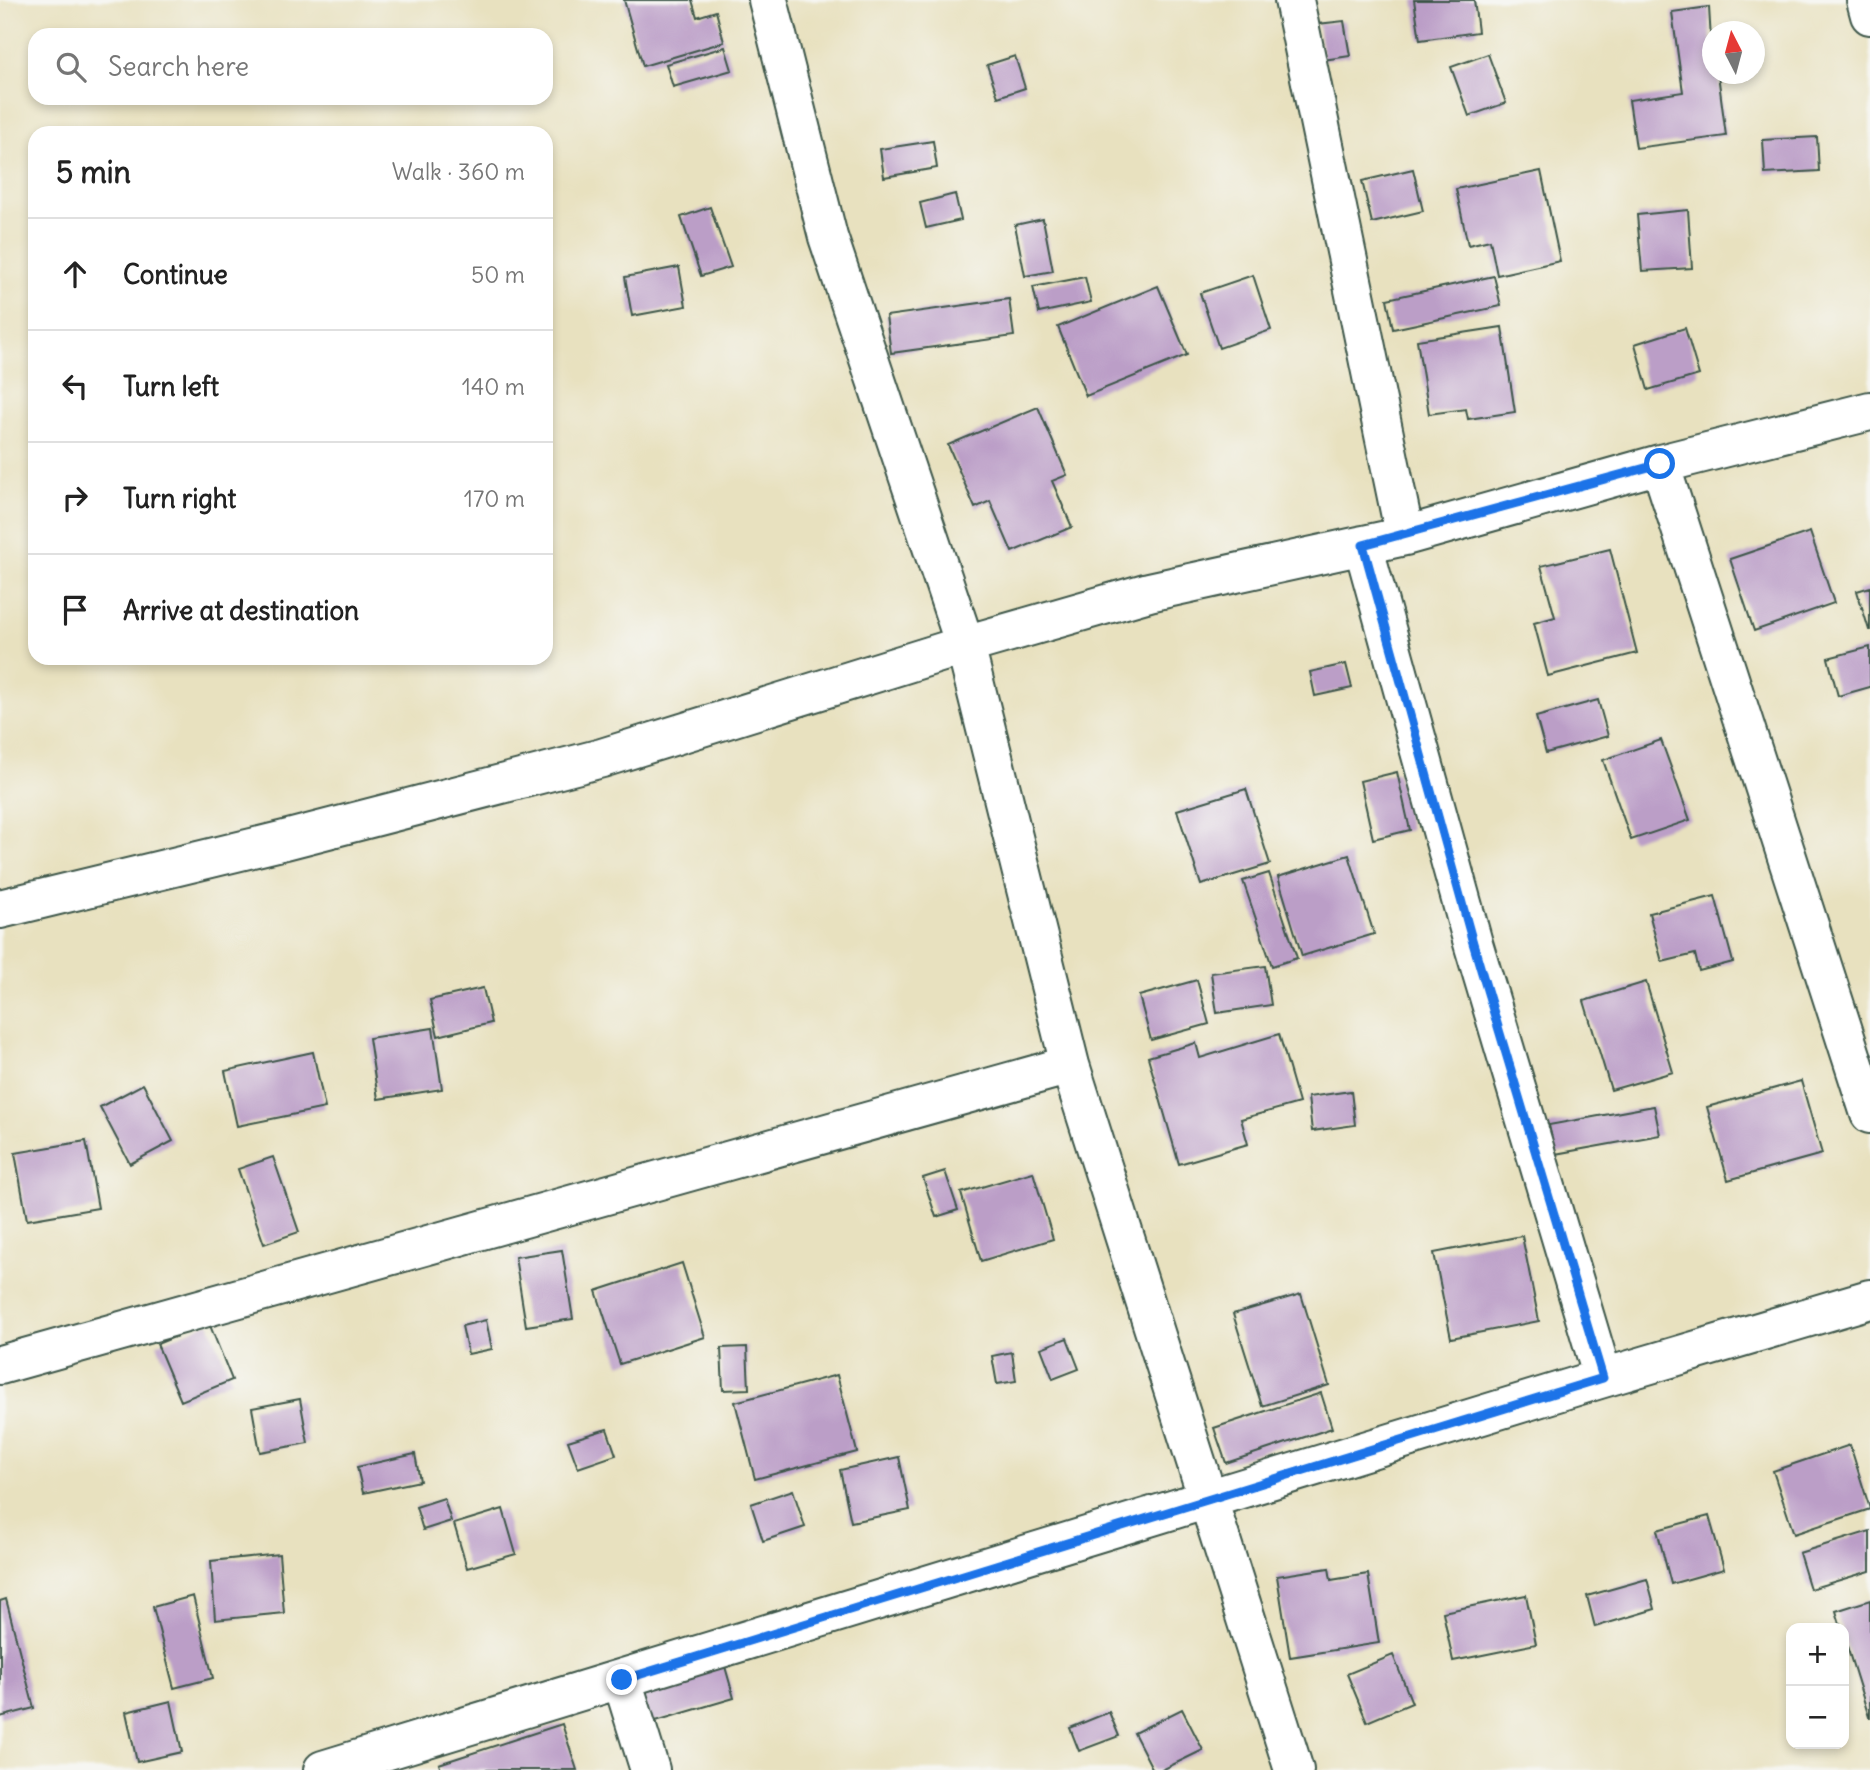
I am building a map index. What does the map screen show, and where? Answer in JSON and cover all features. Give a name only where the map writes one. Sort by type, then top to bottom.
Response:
[{"type":"street","points":[[768,0],[828,237],[965,645],[1070,1065],[1294,1770]]},
{"type":"street","points":[[1294,0],[1405,536]]},
{"type":"street","points":[[1866,0],[1870,15]]},
{"type":"street","points":[[0,909],[285,840],[602,758],[965,645],[1149,592],[1405,536],[1660,464],[1870,411]]},
{"type":"street","points":[[1660,464],[1870,1114]]},
{"type":"street","points":[[1363,545],[1473,943],[1603,1378]]},
{"type":"street","points":[[0,1365],[1070,1065]]},
{"type":"street","points":[[329,1769],[1603,1378],[1870,1299]]},
{"type":"street","points":[[622,1680],[650,1770]]},
{"type":"building","points":[[624,0],[692,0],[697,17],[716,11],[724,42],[643,66]]},
{"type":"building","points":[[1414,0],[1474,0],[1478,32],[1420,40]]},
{"type":"building","points":[[1709,7],[1710,21],[1702,21],[1702,84],[1719,84],[1726,136],[1636,148],[1629,100],[1683,92],[1672,12]]},
{"type":"building","points":[[1344,21],[1350,56],[1323,60],[1318,24]]},
{"type":"building","points":[[725,47],[732,70],[673,87],[666,64]]},
{"type":"building","points":[[1488,54],[1506,103],[1469,116],[1451,67]]},
{"type":"building","points":[[1015,56],[1025,88],[998,97],[987,65]]},
{"type":"building","points":[[1817,137],[1819,171],[1765,174],[1763,140]]},
{"type":"building","points":[[933,141],[937,168],[884,177],[880,149]]},
{"type":"building","points":[[1413,169],[1423,211],[1372,223],[1362,181]]},
{"type":"building","points":[[1541,171],[1560,261],[1497,275],[1490,240],[1468,245],[1456,189]]},
{"type":"building","points":[[955,194],[961,220],[926,228],[920,203]]},
{"type":"building","points":[[710,207],[731,267],[701,276],[681,217]]},
{"type":"building","points":[[1688,210],[1692,268],[1642,271],[1637,215]]},
{"type":"building","points":[[1043,219],[1053,271],[1025,276],[1015,225]]},
{"type":"building","points":[[679,267],[686,306],[632,316],[625,277]]},
{"type":"building","points":[[1253,275],[1271,330],[1219,348],[1200,293]]},
{"type":"building","points":[[1494,276],[1501,306],[1393,329],[1387,299]]},
{"type":"building","points":[[1085,277],[1091,302],[1039,313],[1033,287]]},
{"type":"building","points":[[1158,286],[1187,355],[1086,396],[1058,327]]},
{"type":"building","points":[[1009,299],[1014,336],[891,353],[886,316]]},
{"type":"building","points":[[1502,327],[1515,412],[1468,419],[1466,409],[1429,414],[1417,340]]},
{"type":"building","points":[[1685,328],[1699,375],[1648,390],[1635,344]]},
{"type":"building","points":[[1038,407],[1067,475],[1052,481],[1072,527],[1012,552],[990,501],[975,508],[948,445]]},
{"type":"building","points":[[1810,532],[1834,603],[1754,631],[1730,559]]},
{"type":"building","points":[[1610,549],[1637,653],[1548,676],[1534,623],[1555,617],[1541,566]]},
{"type":"building","points":[[1870,587],[1870,630],[1869,630],[1857,591]]},
{"type":"building","points":[[1870,647],[1870,687],[1838,696],[1828,658]]},
{"type":"building","points":[[1346,664],[1352,688],[1315,696],[1310,672]]},
{"type":"building","points":[[1598,700],[1608,736],[1546,753],[1536,717]]},
{"type":"building","points":[[1661,740],[1690,820],[1631,840],[1603,760]]},
{"type":"building","points":[[1397,772],[1410,830],[1373,839],[1360,781]]},
{"type":"building","points":[[1246,789],[1270,864],[1201,885],[1177,810]]},
{"type":"building","points":[[1349,855],[1374,934],[1302,956],[1278,877]]},
{"type":"building","points":[[1269,873],[1297,958],[1272,966],[1243,881]]},
{"type":"building","points":[[1715,896],[1733,962],[1699,971],[1695,954],[1662,962],[1649,913]]},
{"type":"building","points":[[1265,966],[1271,1005],[1217,1013],[1211,973]]},
{"type":"building","points":[[1197,980],[1209,1024],[1151,1040],[1139,996]]},
{"type":"building","points":[[1646,982],[1673,1072],[1611,1090],[1584,1001]]},
{"type":"building","points":[[483,988],[491,1023],[438,1036],[430,1000]]},
{"type":"building","points":[[433,1028],[442,1089],[378,1099],[369,1038]]},
{"type":"building","points":[[1279,1034],[1299,1103],[1241,1119],[1248,1144],[1179,1164],[1148,1057],[1196,1043],[1200,1058]]},
{"type":"building","points":[[313,1052],[325,1108],[237,1126],[225,1071]]},
{"type":"building","points":[[1801,1081],[1822,1154],[1728,1180],[1707,1107]]},
{"type":"building","points":[[143,1084],[173,1141],[130,1164],[100,1107]]},
{"type":"building","points":[[1351,1091],[1355,1125],[1312,1131],[1308,1097]]},
{"type":"building","points":[[1654,1106],[1660,1135],[1555,1154],[1549,1125]]},
{"type":"building","points":[[86,1141],[98,1208],[27,1220],[15,1153]]},
{"type":"building","points":[[273,1157],[299,1232],[264,1244],[238,1169]]},
{"type":"building","points":[[945,1171],[958,1210],[936,1217],[923,1178]]},
{"type":"building","points":[[1033,1172],[1053,1239],[981,1261],[961,1193]]},
{"type":"building","points":[[1522,1236],[1539,1321],[1451,1338],[1434,1253]]},
{"type":"building","points":[[562,1250],[573,1319],[526,1326],[515,1257]]},
{"type":"building","points":[[682,1263],[705,1337],[620,1364],[596,1291]]},
{"type":"building","points":[[1301,1294],[1329,1385],[1262,1406],[1233,1314]]},
{"type":"building","points":[[486,1320],[492,1349],[468,1354],[462,1326]]},
{"type":"building","points":[[209,1323],[232,1380],[181,1401],[157,1344]]},
{"type":"building","points":[[1067,1338],[1079,1369],[1053,1379],[1041,1348]]},
{"type":"building","points":[[747,1347],[749,1389],[723,1390],[721,1348]]},
{"type":"building","points":[[1012,1352],[1016,1381],[997,1384],[992,1356]]},
{"type":"building","points":[[837,1375],[857,1452],[755,1479],[735,1402]]},
{"type":"building","points":[[1321,1393],[1332,1428],[1226,1463],[1214,1428]]},
{"type":"building","points":[[300,1399],[308,1443],[260,1452],[252,1408]]},
{"type":"building","points":[[607,1429],[616,1455],[578,1468],[568,1441]]},
{"type":"building","points":[[1850,1445],[1870,1509],[1794,1534],[1773,1471]]},
{"type":"building","points":[[415,1454],[420,1481],[363,1493],[357,1467]]},
{"type":"building","points":[[899,1457],[910,1510],[851,1522],[840,1470]]},
{"type":"building","points":[[793,1490],[805,1527],[763,1541],[751,1504]]},
{"type":"building","points":[[444,1498],[451,1521],[423,1530],[416,1507]]},
{"type":"building","points":[[503,1509],[516,1554],[467,1568],[454,1524]]},
{"type":"building","points":[[1709,1516],[1724,1569],[1671,1584],[1657,1530]]},
{"type":"building","points":[[1870,1531],[1870,1571],[1810,1589],[1799,1553]]},
{"type":"building","points":[[279,1554],[284,1613],[215,1620],[211,1561]]},
{"type":"building","points":[[1329,1568],[1331,1580],[1368,1574],[1379,1643],[1290,1657],[1277,1576]]},
{"type":"building","points":[[1647,1579],[1655,1609],[1595,1627],[1587,1596]]},
{"type":"building","points":[[1526,1595],[1536,1644],[1453,1661],[1443,1612]]},
{"type":"building","points":[[193,1596],[213,1678],[174,1688],[153,1607]]},
{"type":"building","points":[[6,1599],[34,1708],[0,1717],[0,1601]]},
{"type":"building","points":[[1870,1600],[1870,1717],[1849,1653],[1849,1623],[1840,1623],[1836,1611]]},
{"type":"building","points":[[1393,1655],[1412,1703],[1367,1722],[1347,1674]]},
{"type":"building","points":[[724,1663],[734,1698],[649,1723],[639,1688]]},
{"type":"building","points":[[171,1701],[182,1752],[137,1762],[126,1712]]},
{"type":"building","points":[[1182,1709],[1203,1750],[1162,1770],[1153,1770],[1134,1733]]},
{"type":"building","points":[[1109,1712],[1119,1736],[1079,1751],[1070,1728]]},
{"type":"building","points":[[562,1724],[577,1770],[441,1770],[439,1764]]},
{"type":"route","points":[[622,1680],[1603,1378],[1473,943],[1363,545],[1405,536],[1660,464]]}]
